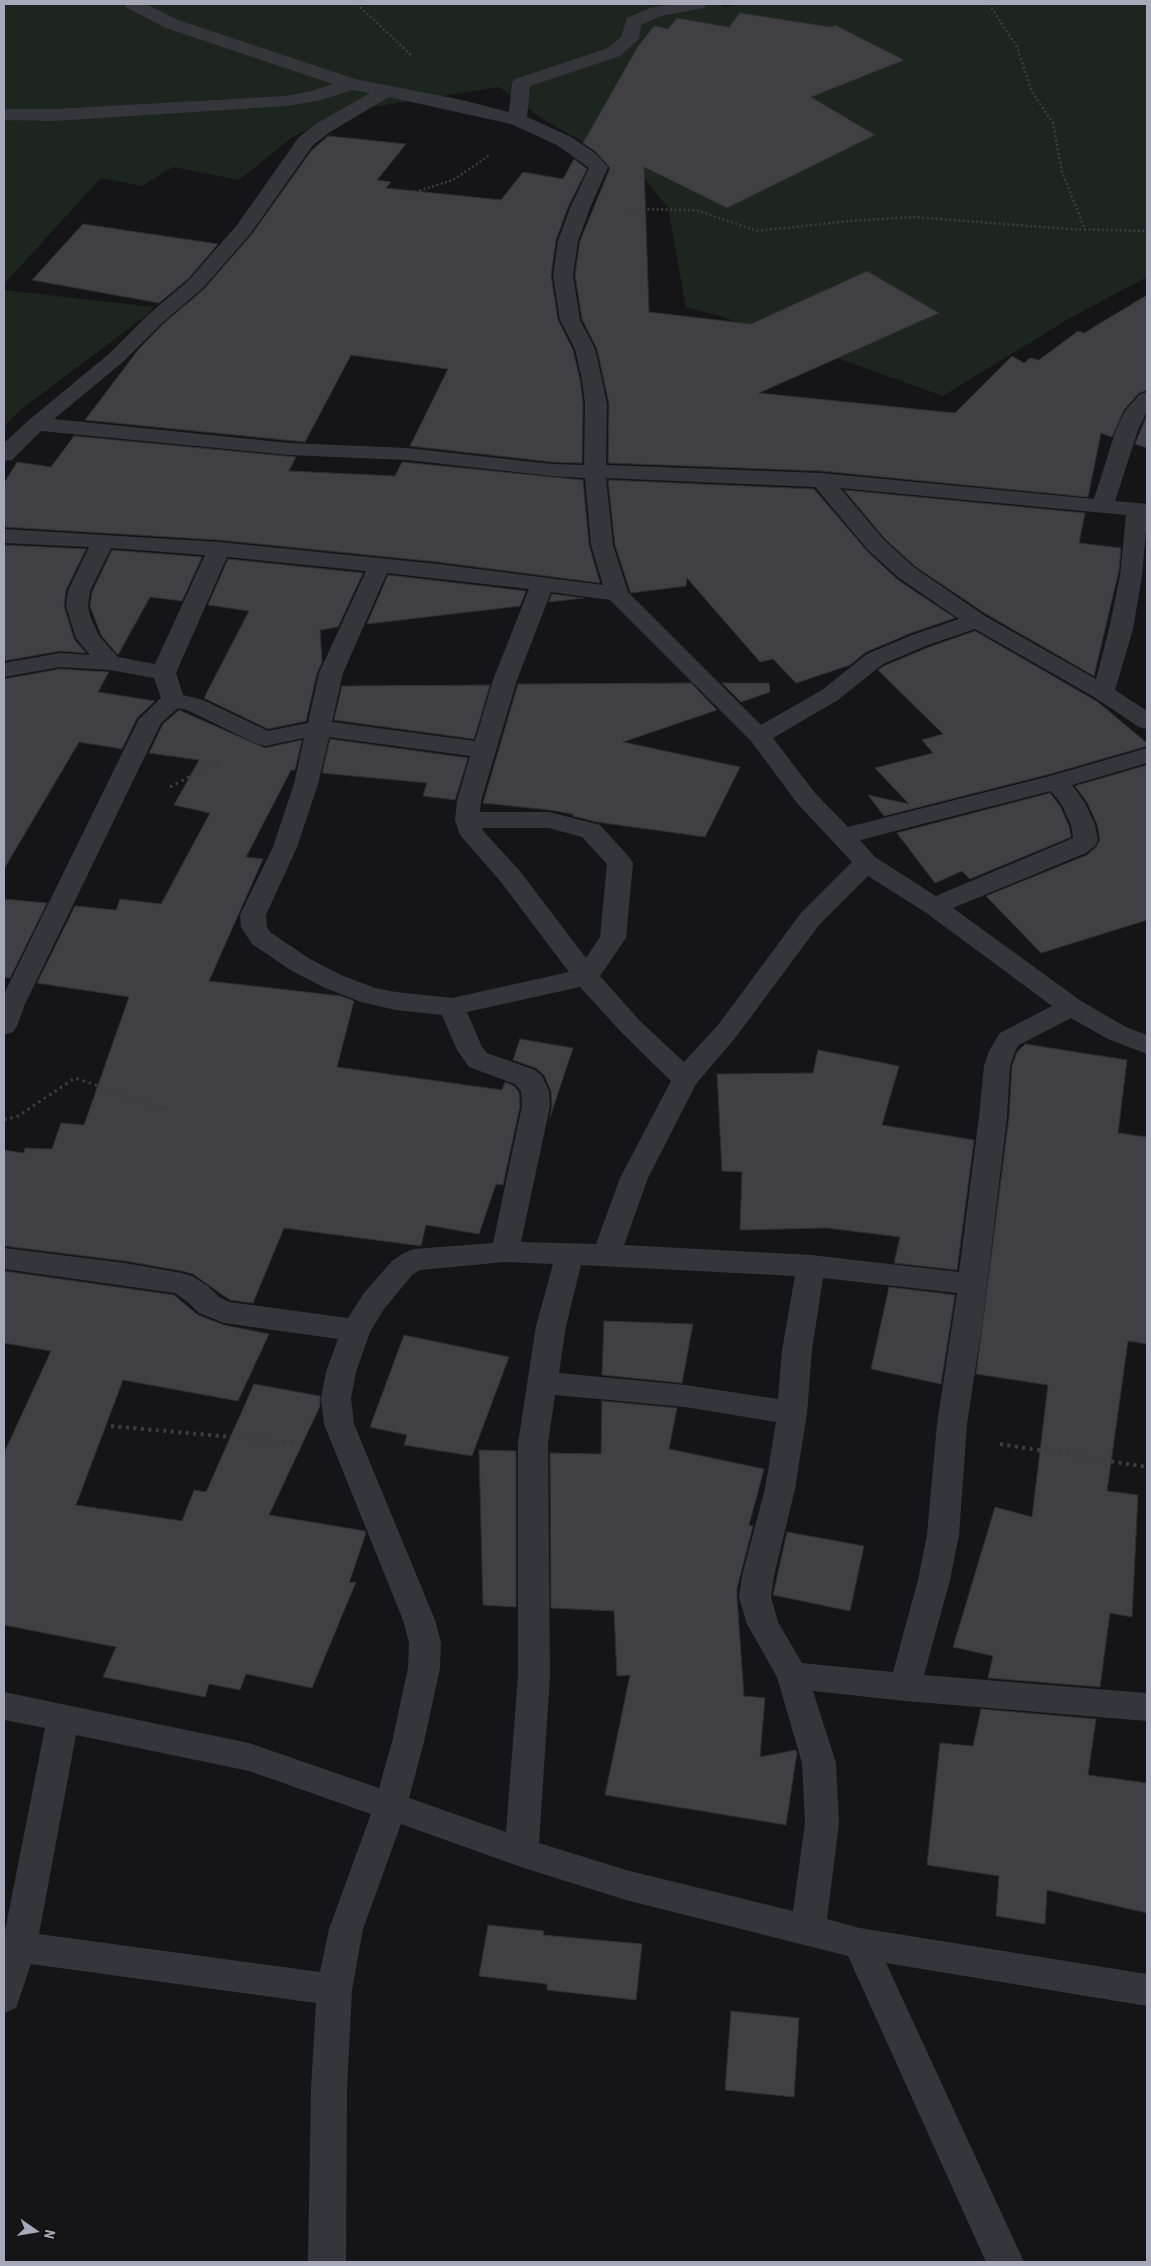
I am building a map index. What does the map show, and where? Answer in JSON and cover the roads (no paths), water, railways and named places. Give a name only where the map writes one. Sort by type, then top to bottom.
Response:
[{"type":"street","points":[[133,4],[172,24],[351,84],[462,106],[518,120],[564,141],[588,156],[599,167],[580,208],[568,242],[563,275],[570,320],[585,349],[592,380],[596,404],[595,471],[602,545],[617,594],[759,736],[806,798],[866,863],[934,906],[1072,1008],[1117,1033],[1147,1045]]},
{"type":"street","points":[[518,120],[521,83],[614,52],[630,39],[633,22],[656,12],[698,4]]},
{"type":"street","points":[[4,115],[54,115],[287,102],[315,96],[351,84]]},
{"type":"street","points":[[4,455],[36,424],[117,357],[155,319],[196,284],[244,229],[306,142],[323,128],[385,92]]},
{"type":"street","points":[[1102,508],[1127,430],[1136,411],[1147,398]]},
{"type":"street","points":[[36,424],[289,449],[407,454],[519,468],[822,480],[1142,511],[1121,629],[1108,678],[1102,692]]},
{"type":"street","points":[[822,480],[876,545],[907,573],[977,621],[1102,692],[1147,722]]},
{"type":"street","points":[[4,536],[219,549],[617,594]]},
{"type":"street","points":[[103,542],[79,591],[78,606],[79,616],[88,638],[110,664]]},
{"type":"street","points":[[173,700],[164,673],[219,549]]},
{"type":"street","points":[[379,566],[331,673],[306,784],[284,847],[253,914],[254,927],[261,938],[301,965],[332,981],[370,996],[396,1001],[452,1008],[586,977],[613,938],[620,863],[590,831],[549,820],[467,820]]},
{"type":"street","points":[[542,585],[505,680],[469,801],[467,820],[472,835],[510,876],[586,977],[631,1027],[685,1079]]},
{"type":"street","points":[[759,736],[830,695],[874,659],[920,640],[977,621]]},
{"type":"street","points":[[4,670],[60,660],[110,664],[164,673]]},
{"type":"street","points":[[173,700],[194,705],[265,739],[319,728],[485,750]]},
{"type":"street","points":[[4,1026],[12,1004],[151,719],[173,700]]},
{"type":"street","points":[[843,836],[1057,782],[1147,755]]},
{"type":"street","points":[[934,906],[1077,848],[1086,840],[1083,825],[1073,804],[1057,782]]},
{"type":"street","points":[[606,1255],[634,1178],[685,1079],[726,1030],[810,919],[866,863]]},
{"type":"street","points":[[452,1008],[470,1050],[478,1060],[525,1077],[532,1083],[535,1091],[535,1112],[505,1252]]},
{"type":"street","points":[[905,1687],[936,1571],[942,1535],[950,1437],[993,1117],[997,1066],[1002,1051],[1009,1039],[1072,1008]]},
{"type":"street","points":[[327,2262],[328,2089],[334,1990],[346,1929],[390,1807],[408,1742],[424,1668],[425,1643],[419,1620],[339,1424],[336,1398],[342,1372],[356,1330],[374,1301],[407,1263],[424,1258],[505,1252],[606,1255],[811,1266],[971,1284]]},
{"type":"street","points":[[522,1852],[534,1676],[533,1443],[551,1326],[570,1254]]},
{"type":"street","points":[[4,1258],[125,1274],[182,1284],[209,1304],[224,1312],[356,1330]]},
{"type":"street","points":[[808,1930],[822,1823],[819,1763],[792,1675],[763,1624],[755,1597],[758,1576],[780,1489],[792,1413],[797,1350],[811,1266]]},
{"type":"street","points":[[543,1383],[685,1396],[792,1413]]},
{"type":"street","points":[[792,1675],[905,1687],[1147,1707]]},
{"type":"street","points":[[4,1706],[249,1757],[522,1852],[626,1885],[860,1943],[1147,1990]]},
{"type":"street","points":[[4,1997],[19,1947],[63,1718]]},
{"type":"street","points":[[860,1943],[1005,2262]]},
{"type":"street","points":[[19,1947],[185,1968],[334,1990]]}]
